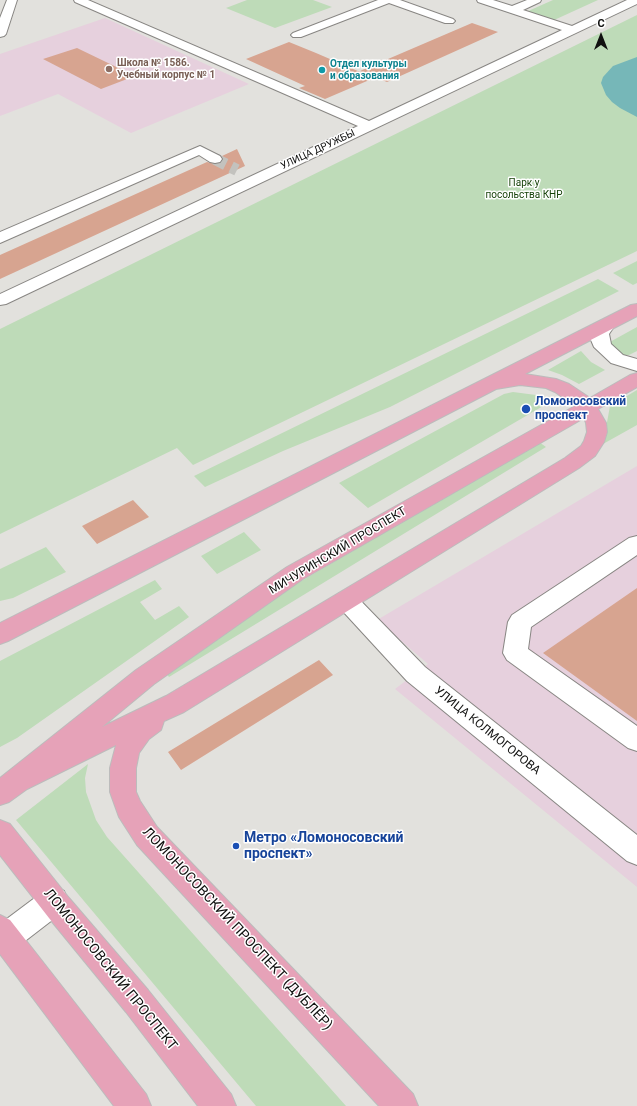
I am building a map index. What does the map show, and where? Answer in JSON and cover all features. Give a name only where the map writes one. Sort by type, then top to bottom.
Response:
[{"type":"main road","points":[[0,634],[637,309]]},
{"type":"main road","points":[[9,786],[175,704],[572,463],[588,451],[594,442],[596,422],[587,407],[574,395],[549,383],[520,379],[506,380],[491,384]]},
{"type":"main road","name":"МИЧУРИНСКИЙ ПРОСПЕКТ","points":[[9,786],[145,677],[295,573],[637,379]]},
{"type":"main road","points":[[0,616],[18,615],[51,607]]},
{"type":"main road","name":"ЛОМОНОСОВСКИЙ ПРОСПЕКТ (ДУБЛЁР)","points":[[175,704],[140,731],[127,749],[123,768],[123,792],[129,808],[147,836],[401,1106]]},
{"type":"main road","name":"ЛОМОНОСОВСКИЙ ПРОСПЕКТ","points":[[0,833],[137,1001],[219,1106]]},
{"type":"main road","points":[[3,934],[134,1106]]},
{"type":"street","points":[[0,34],[12,0]]},
{"type":"street","points":[[79,0],[370,126]]},
{"type":"street","points":[[297,35],[388,0],[449,21]]},
{"type":"street","points":[[482,0],[572,30]]},
{"type":"street","points":[[512,10],[536,0]]},
{"type":"street","name":"УЛИЦА ДРУЖБЫ","points":[[0,300],[249,176],[370,126],[636,0]]},
{"type":"street","points":[[0,238],[200,150],[215,159]]},
{"type":"street","points":[[606,325],[600,334],[600,340],[603,347],[617,359],[637,365]]},
{"type":"street","points":[[637,544],[520,622],[515,653],[637,740]]},
{"type":"street","name":"УЛИЦА КОЛМОГОРОВА","points":[[346,600],[416,674],[637,852]]},
{"type":"street","points":[[3,934],[54,901]]},
{"type":"shaded area","name":"Школа № 1586. Учебный корпус № 1","points":[[105,18],[249,84],[131,133],[58,94],[0,116],[0,54]]},
{"type":"shaded area","points":[[637,466],[637,887],[395,689],[428,664],[377,620]]},
{"type":"green space","points":[[247,0],[313,0],[332,7],[275,28],[226,8]]},
{"type":"green space","points":[[553,0],[598,0],[552,21],[526,12]]},
{"type":"green space","name":"Парк у посольства КНР","points":[[637,15],[637,251],[193,465],[177,448],[0,534],[0,329]]},
{"type":"green space","points":[[637,261],[637,283],[633,285],[613,273]]},
{"type":"green space","points":[[598,279],[619,291],[390,407],[283,451],[205,487],[194,476]]},
{"type":"green space","points":[[637,327],[637,351],[629,355],[620,355],[608,343]]},
{"type":"green space","points":[[581,351],[591,362],[605,370],[579,384],[562,375],[548,370]]},
{"type":"green space","points":[[637,390],[637,425],[603,444],[610,406]]},
{"type":"green space","points":[[513,392],[536,395],[550,402],[368,508],[339,483],[504,394]]},
{"type":"green space","points":[[539,442],[546,447],[169,677],[165,672],[286,590]]},
{"type":"green space","points":[[244,532],[261,550],[217,574],[201,556]]},
{"type":"green space","points":[[46,547],[66,572],[13,598],[0,601],[0,569]]},
{"type":"green space","points":[[155,580],[162,589],[140,602],[155,620],[179,606],[189,617],[17,738],[0,747],[0,661]]},
{"type":"green space","points":[[88,764],[85,778],[86,792],[96,820],[107,837],[346,1106],[256,1106],[16,820]]},
{"type":"water","points":[[637,57],[637,117],[612,102],[606,95],[601,83],[603,77],[613,66]]},
{"type":"building","points":[[472,23],[498,32],[387,82],[360,71]]},
{"type":"building","name":"Отдел культуры и образования","points":[[289,42],[374,78],[325,99],[299,88],[305,86],[246,59]]},
{"type":"building","points":[[77,48],[135,76],[101,89],[43,59]]},
{"type":"building","points":[[237,149],[245,166],[0,279],[0,255],[207,162],[215,164],[220,163],[223,160],[222,156]]},
{"type":"building","points":[[133,500],[149,517],[97,544],[82,526]]},
{"type":"building","points":[[637,588],[637,721],[543,653]]},
{"type":"building","points":[[319,660],[333,675],[181,770],[168,752]]},
{"type":"tunnel","points":[[215,159],[237,170]]},
{"type":"place","name":"Школа № 1586. Учебный корпус № 1","points":[[109,69]]},
{"type":"place","name":"Отдел культуры и образования","points":[[322,70]]},
{"type":"place","name":"Ломоносовский проспект","points":[[526,409]]},
{"type":"place","name":"Метро «Ломоносовский проспект»","points":[[236,846]]}]
